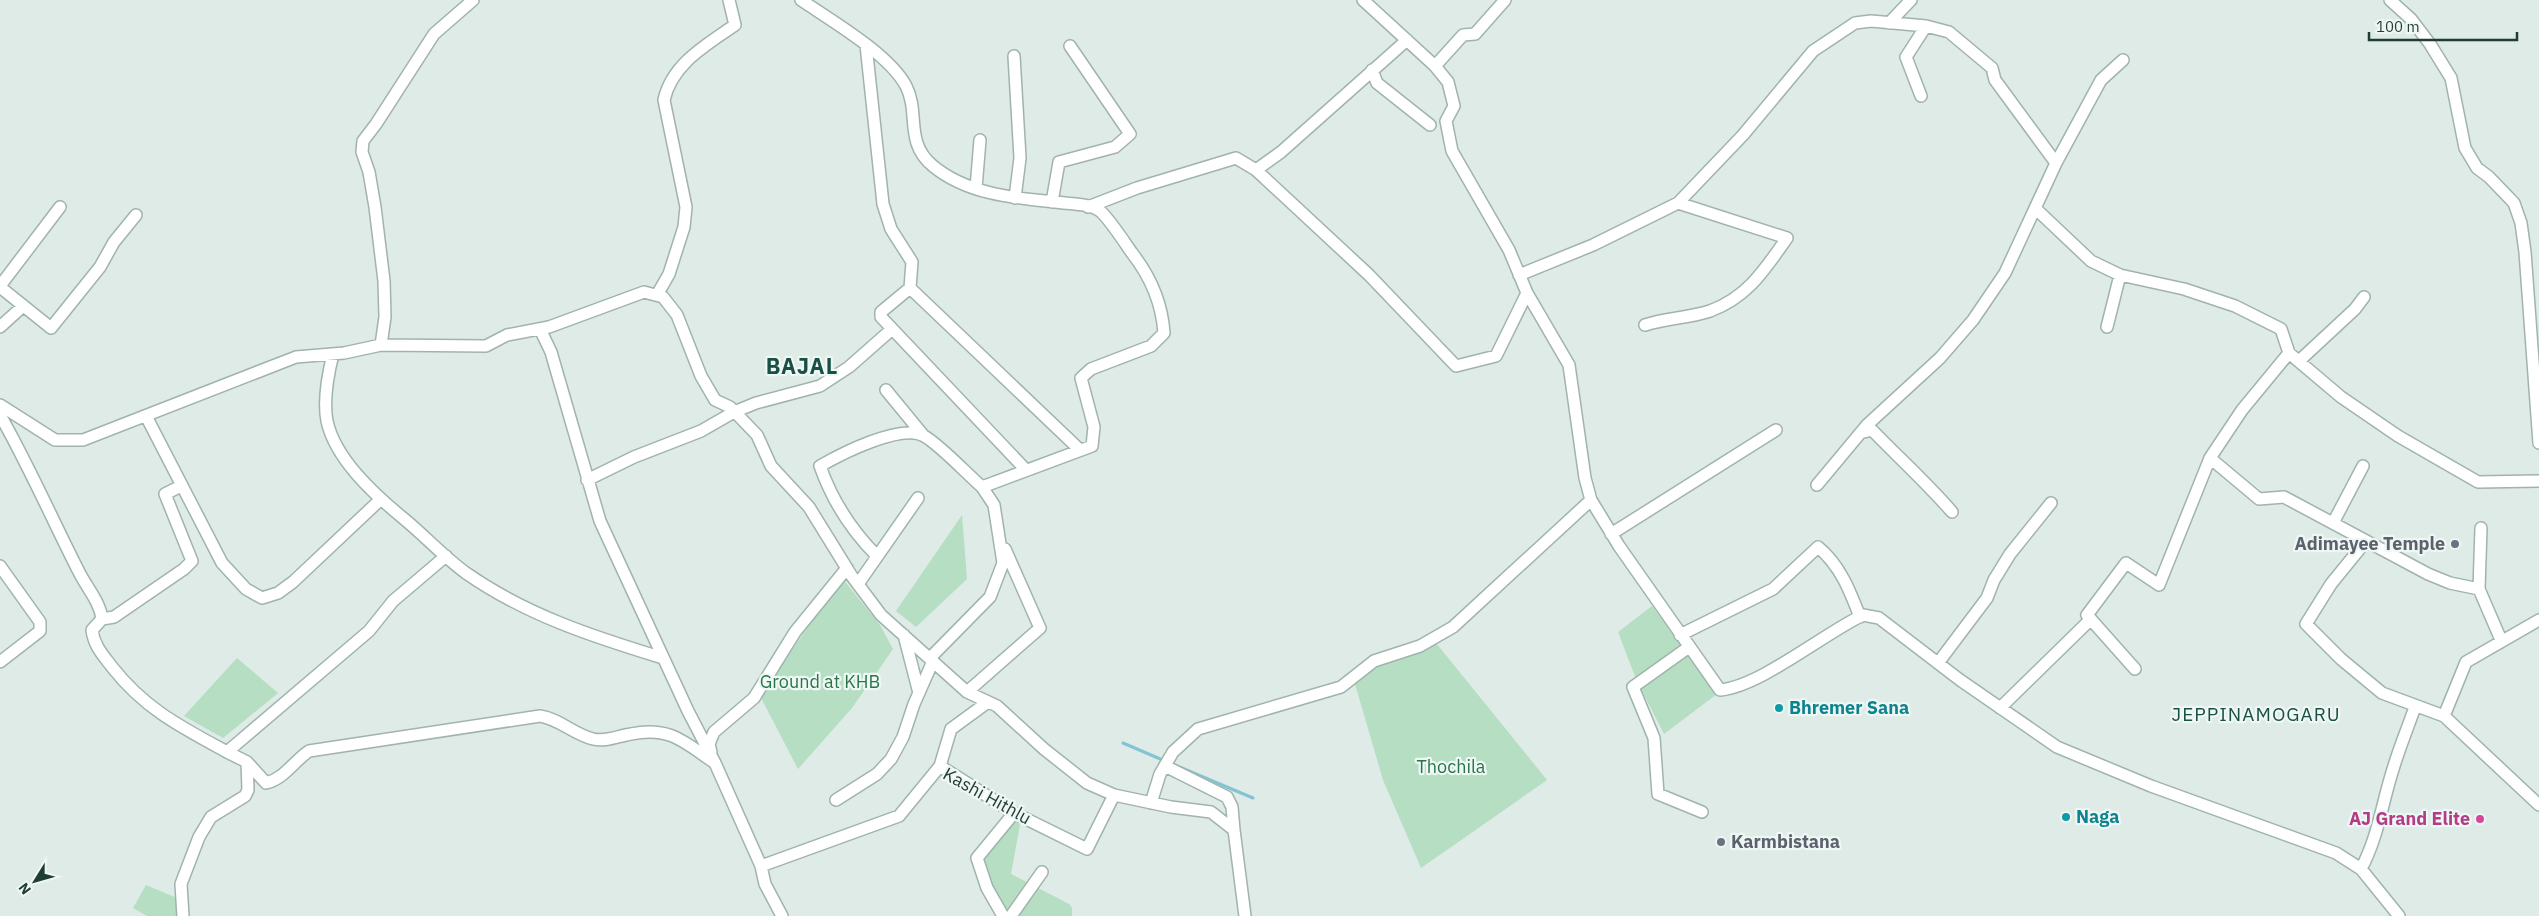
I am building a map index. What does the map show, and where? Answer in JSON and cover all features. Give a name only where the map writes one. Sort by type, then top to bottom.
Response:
[{"type":"street","points":[[381,345],[385,317],[384,280],[369,172],[362,152],[363,141],[434,34],[473,0]]},
{"type":"street","points":[[657,295],[669,274],[684,227],[686,207],[664,100],[668,85],[691,56],[734,25],[729,0]]},
{"type":"street","points":[[801,0],[866,45],[897,70],[907,88],[916,146],[932,166],[961,184],[1015,198],[1088,207],[1100,211],[1140,263],[1154,289],[1163,321],[1164,333],[1150,346],[1091,369],[1081,378],[1088,398],[1094,426],[1092,446],[982,487]]},
{"type":"street","points":[[1363,0],[1435,66],[1451,89],[1454,106],[1446,121],[1452,151],[1509,250],[1527,293],[1569,365],[1585,478],[1591,500],[1611,534],[1720,690],[1731,689],[1774,668],[1860,616],[1879,618],[2000,708],[2057,747],[2151,786],[2336,853],[2361,869],[2399,916]]},
{"type":"street","points":[[1435,66],[1463,35],[1474,34],[1505,0]]},
{"type":"street","points":[[1889,23],[1911,0]]},
{"type":"street","points":[[2390,0],[2411,19],[2426,38],[2451,78],[2465,148],[2477,168],[2489,177],[2514,203],[2525,252],[2539,443]]},
{"type":"street","points":[[1519,275],[1593,245],[1678,203],[1743,135],[1813,52],[1855,23],[1926,26],[1949,32],[1992,68],[1995,80],[2056,163]]},
{"type":"street","points":[[1921,96],[1906,58],[1926,26]]},
{"type":"street","points":[[1256,170],[1281,152],[1407,40]]},
{"type":"street","points":[[866,45],[883,204],[891,229],[912,262],[910,288],[880,314],[892,330],[1026,470]]},
{"type":"street","points":[[1052,202],[1059,162],[1115,147],[1130,134],[1070,46]]},
{"type":"street","points":[[1014,56],[1020,158],[1015,198]]},
{"type":"street","points":[[1817,485],[1860,433],[1940,358],[1973,320],[2005,273],[2056,163],[2102,80],[2123,60]]},
{"type":"street","points":[[1372,70],[1377,83],[1430,125]]},
{"type":"street","points":[[976,188],[980,140]]},
{"type":"street","points":[[1088,207],[1137,188],[1236,158],[1256,170],[1368,275],[1456,366],[1496,356],[1527,293]]},
{"type":"street","points":[[1645,325],[1663,319],[1709,311],[1735,298],[1756,282],[1787,238],[1678,203]]},
{"type":"street","points":[[60,207],[0,287],[22,307],[51,328],[100,267],[114,242],[136,215]]},
{"type":"street","points":[[2036,209],[2091,261],[2120,274],[2184,289],[2235,306],[2281,329],[2289,352],[2341,397],[2398,436],[2478,482],[2539,482]]},
{"type":"street","points":[[2107,327],[2120,274]]},
{"type":"street","points":[[910,288],[1080,450]]},
{"type":"street","points":[[0,405],[56,440],[83,440],[296,357],[333,354],[381,345],[486,346],[507,335],[540,329],[644,292],[663,297],[677,315],[701,376],[715,400],[730,407],[756,435],[772,466],[809,507],[847,568],[881,615],[967,692],[997,706],[1044,749],[1087,783],[1114,795],[1211,812],[1234,830]]},
{"type":"street","points":[[2299,361],[2355,309],[2364,296]]},
{"type":"street","points":[[0,327],[22,307]]},
{"type":"street","points":[[540,329],[550,352],[600,521],[663,658],[715,763],[761,866],[765,884],[782,916]]},
{"type":"street","points":[[587,480],[634,457],[701,431],[756,402],[820,386],[849,367],[892,330]]},
{"type":"street","points":[[2135,669],[2087,615],[2126,563],[2160,585],[2210,458],[2242,410],[2289,352]]},
{"type":"street","points":[[333,354],[328,375],[328,422],[349,465],[381,499],[446,556],[483,584],[552,621],[663,658]]},
{"type":"street","points":[[836,800],[877,774],[891,759],[903,737],[932,659],[990,597],[1003,562],[994,505],[982,487],[924,435],[886,390]]},
{"type":"street","points":[[0,415],[24,457],[80,573],[101,610],[102,620]]},
{"type":"street","points":[[146,416],[222,563],[246,589],[262,598],[278,593],[293,582],[381,499]]},
{"type":"street","points":[[1611,534],[1776,430]]},
{"type":"street","points":[[1860,433],[1872,430],[1915,475],[1927,484],[1952,512]]},
{"type":"street","points":[[877,556],[860,539],[830,493],[820,466],[858,445],[905,433],[924,435]]},
{"type":"street","points":[[2210,458],[2259,499],[2284,497],[2428,574],[2450,583],[2479,589]]},
{"type":"street","points":[[2333,523],[2363,466]]},
{"type":"street","points":[[181,486],[165,494],[192,561],[184,569],[114,617],[102,620],[92,630],[93,637],[99,652],[120,678],[163,716],[246,762],[266,783],[281,776],[296,759],[309,751],[540,716],[552,718],[579,734],[594,739],[614,739],[631,734],[660,731],[678,738],[715,763]]},
{"type":"street","points":[[858,584],[918,498]]},
{"type":"street","points":[[1151,803],[1167,762],[1198,729],[1340,686],[1374,661],[1420,646],[1453,627],[1591,500]]},
{"type":"street","points":[[1938,663],[1987,598],[1994,580],[2010,554],[2051,503]]},
{"type":"street","points":[[2482,528],[2479,589],[2501,640]]},
{"type":"street","points":[[967,692],[1040,628],[999,536]]},
{"type":"street","points":[[2366,540],[2332,584],[2306,624],[2341,660],[2382,693],[2444,716],[2539,805]]},
{"type":"street","points":[[1680,635],[1773,589],[1818,548],[1825,553],[1846,581],[1860,616]]},
{"type":"street","points":[[227,752],[369,631],[393,601],[446,556]]},
{"type":"street","points":[[0,566],[40,622],[40,631],[0,662]]},
{"type":"street","points":[[715,763],[709,744],[714,732],[754,698],[795,632],[847,568]]},
{"type":"street","points":[[2000,708],[2091,619]]},
{"type":"street","points":[[2444,716],[2466,662],[2501,640],[2539,620]]},
{"type":"street","points":[[904,635],[919,693]]},
{"type":"street","points":[[1689,648],[1633,687],[1654,738],[1658,794],[1702,812]]},
{"type":"street","points":[[940,766],[951,729],[988,702]]},
{"type":"street","points":[[2361,869],[2371,850],[2382,816],[2393,767],[2416,707]]},
{"type":"street","points":[[678,738],[704,741]]},
{"type":"street","points":[[182,916],[181,884],[199,837],[211,817],[245,796],[248,790],[246,762]]},
{"type":"street","points":[[1167,762],[1227,797],[1232,807],[1245,916]]},
{"type":"street","name":"Kashi Hithlu","points":[[761,866],[899,816],[940,766],[1014,813],[1086,849],[1114,795]]},
{"type":"street","points":[[1003,916],[987,888],[977,858],[1014,813]]},
{"type":"street","points":[[1011,916],[1042,872]]},
{"type":"green space","points":[[962,515],[967,579],[916,627],[896,611]]},
{"type":"green space","name":"Ground at KHB","points":[[842,578],[880,625],[893,649],[852,708],[798,769],[760,696]]},
{"type":"green space","points":[[1652,606],[1717,694],[1664,734],[1636,679],[1618,632]]},
{"type":"green space","name":"Thochila","points":[[1436,643],[1547,780],[1421,868],[1383,780],[1355,684],[1369,670]]},
{"type":"green space","points":[[237,658],[278,693],[223,738],[184,716]]},
{"type":"green space","points":[[1015,815],[1021,819],[1011,874],[1069,904],[1072,908],[1072,916],[1008,916],[981,864]]},
{"type":"green space","points":[[146,885],[177,898],[180,916],[147,916],[133,908]]},
{"type":"waterway","points":[[1123,743],[1165,761]]},
{"type":"waterway","points":[[1177,766],[1253,798]]},
{"type":"place","name":"Adimayee Temple","points":[[2455,544]]},
{"type":"place","name":"Bhremer Sana","points":[[1779,708]]},
{"type":"place","name":"Naga","points":[[2066,817]]},
{"type":"place","name":"AJ Grand Elite","points":[[2480,819]]},
{"type":"place","name":"Karmbistana","points":[[1721,842]]},
{"type":"district","name":"BAJAL","points":[[802,366]]},
{"type":"district","name":"JEPPINAMOGARU","points":[[2256,714]]}]
